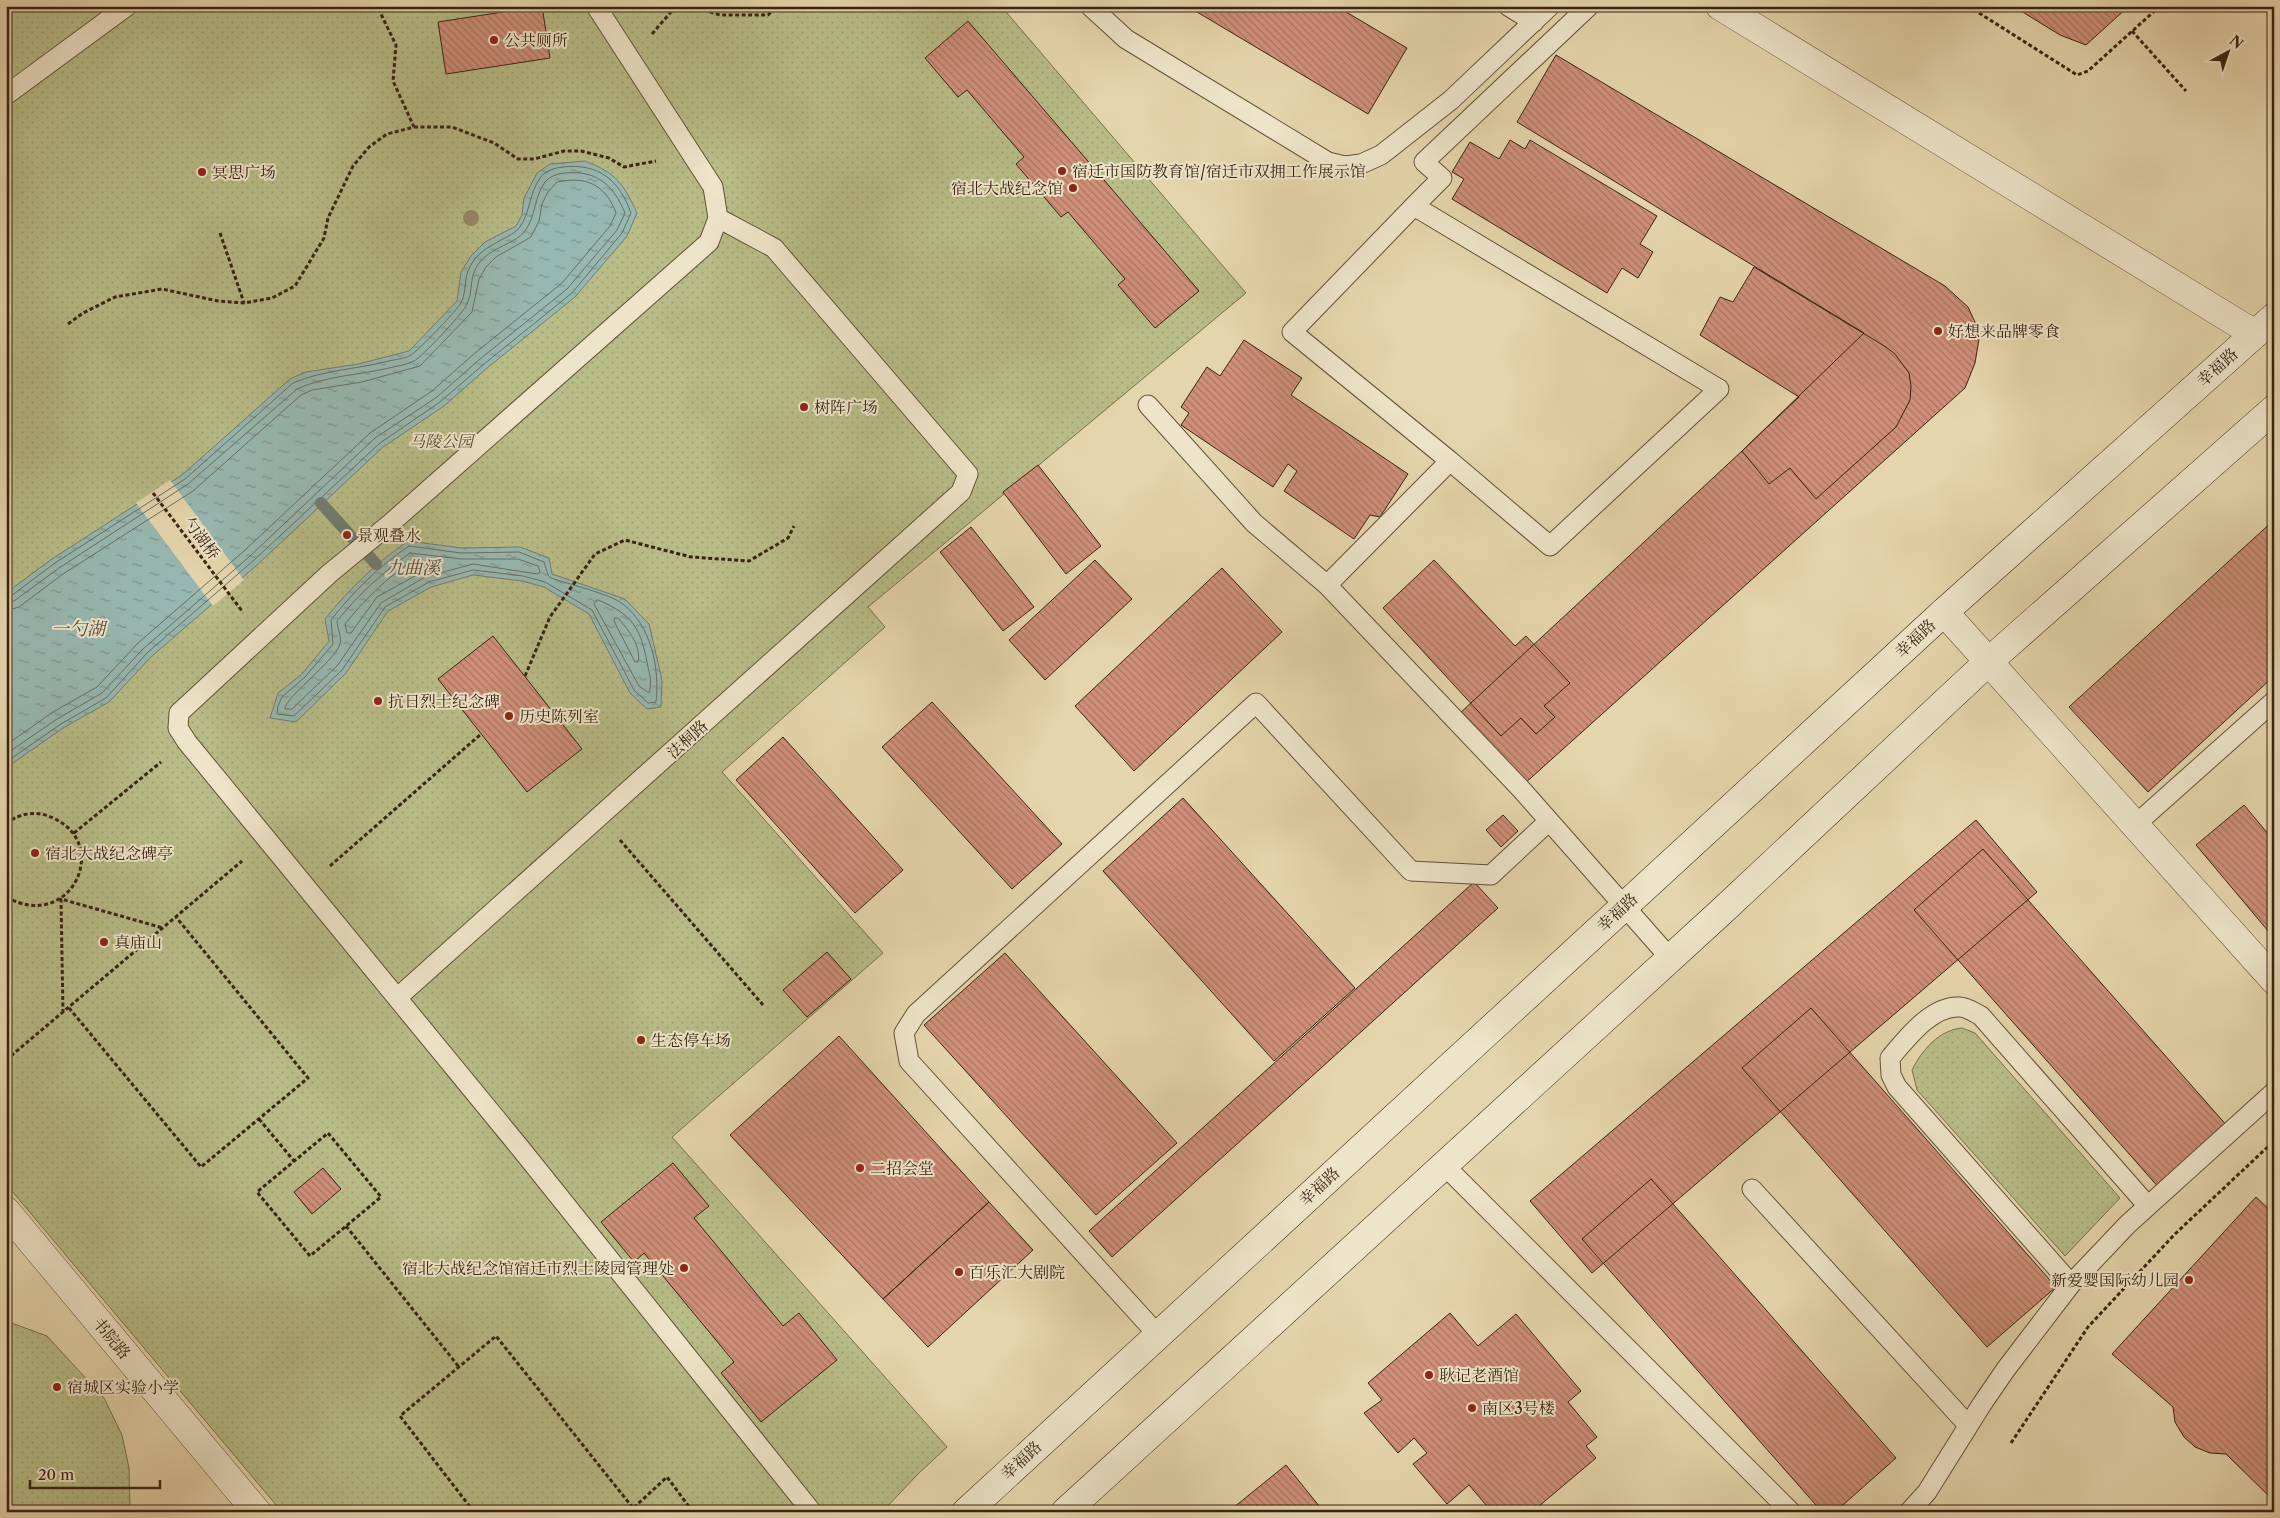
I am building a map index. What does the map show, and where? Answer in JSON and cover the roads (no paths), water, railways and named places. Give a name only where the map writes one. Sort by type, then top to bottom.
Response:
[{"type":"main road","points":[[1720,6],[2264,325]]},
{"type":"main road","name":"幸福路","points":[[966,1512],[1944,612],[2264,325]]},
{"type":"main road","points":[[1065,1512],[1670,958],[1988,662],[2274,409]]},
{"type":"main road","points":[[1944,612],[2274,980]]},
{"type":"main road","name":"书院路","points":[[6,1211],[257,1512]]},
{"type":"main road","points":[[1088,1512],[1130,1452]]},
{"type":"lane","points":[[6,96],[127,6]]},
{"type":"lane","points":[[596,6],[713,186],[718,218],[709,242],[392,522],[330,573],[179,713],[178,728],[187,742],[307,886],[812,1512]]},
{"type":"lane","points":[[1090,6],[1126,39],[1328,162],[1345,166],[1361,164],[1381,155],[1451,100],[1550,6]]},
{"type":"lane","points":[[1508,6],[1534,22]]},
{"type":"lane","points":[[1414,206],[1719,388],[1550,546],[1292,332],[1414,206],[1442,178],[1424,162],[1590,6]]},
{"type":"lane","name":"法桐路","points":[[397,998],[962,492],[968,474],[774,248],[718,218]]},
{"type":"lane","points":[[1148,405],[1254,522],[1327,585],[1549,821],[1670,958]]},
{"type":"lane","points":[[1327,585],[1450,462]]},
{"type":"lane","points":[[2135,826],[2274,701]]},
{"type":"lane","points":[[1158,1334],[909,1061],[904,1033],[916,1014],[1256,703],[1411,871],[1491,875],[1549,821]]},
{"type":"lane","points":[[2071,1284],[1896,1088],[1891,1075],[1890,1058],[1902,1044],[1932,1016],[1945,1008],[1962,1007],[1982,1016],[2148,1206]]},
{"type":"lane","points":[[1909,1512],[1927,1492],[1968,1425],[2006,1369],[2071,1284],[2101,1251],[2148,1206],[2274,1092]]},
{"type":"lane","points":[[1444,1165],[1791,1512]]},
{"type":"lane","points":[[1752,1189],[1968,1425]]},
{"type":"water","name":"一勺湖","points":[[585,161],[596,165],[617,180],[623,187],[637,213],[627,236],[575,297],[487,368],[444,406],[383,447],[257,565],[151,657],[109,702],[63,728],[6,768],[6,593],[52,559],[182,475],[290,379],[306,372],[358,364],[409,351],[457,301],[461,272],[471,256],[485,242],[516,226],[522,215],[524,198],[537,173],[550,164]]},
{"type":"water","name":"九曲溪","points":[[408,541],[462,548],[520,547],[549,558],[552,574],[625,599],[649,624],[662,680],[661,707],[647,709],[630,693],[589,614],[544,587],[522,581],[473,575],[431,587],[388,611],[346,673],[296,722],[270,718],[278,693],[302,674],[329,641],[325,619],[364,577]]},
{"type":"waterway","points":[[321,503],[376,564]]},
{"type":"place","name":"公共厕所","points":[[494,40]]},
{"type":"place","name":"宿迁市国防教育馆/宿迁市双拥工作展示馆","points":[[1062,171]]},
{"type":"place","name":"冥思广场","points":[[202,172]]},
{"type":"place","name":"宿北大战纪念馆","points":[[1073,188]]},
{"type":"place","name":"好想来品牌零食","points":[[1938,331]]},
{"type":"place","name":"树阵广场","points":[[804,407]]},
{"type":"place","name":"景观叠水","points":[[347,535]]},
{"type":"place","name":"抗日烈士纪念碑","points":[[378,701]]},
{"type":"place","name":"历史陈列室","points":[[509,716]]},
{"type":"place","name":"宿北大战纪念碑亭","points":[[35,853]]},
{"type":"place","name":"真庙山","points":[[104,942]]},
{"type":"place","name":"生态停车场","points":[[641,1040]]},
{"type":"place","name":"二招会堂","points":[[860,1168]]},
{"type":"place","name":"宿北大战纪念馆宿迁市烈士陵园管理处","points":[[684,1268]]},
{"type":"place","name":"百乐汇大剧院","points":[[959,1272]]},
{"type":"place","name":"新爱婴国际幼儿园","points":[[2189,1280]]},
{"type":"place","name":"耿记老酒馆","points":[[1429,1375]]},
{"type":"place","name":"宿城区实验小学","points":[[57,1387]]},
{"type":"place","name":"南区3号楼","points":[[1472,1408]]},
{"type":"park label","name":"马陵公园","points":[[441,441]]}]
